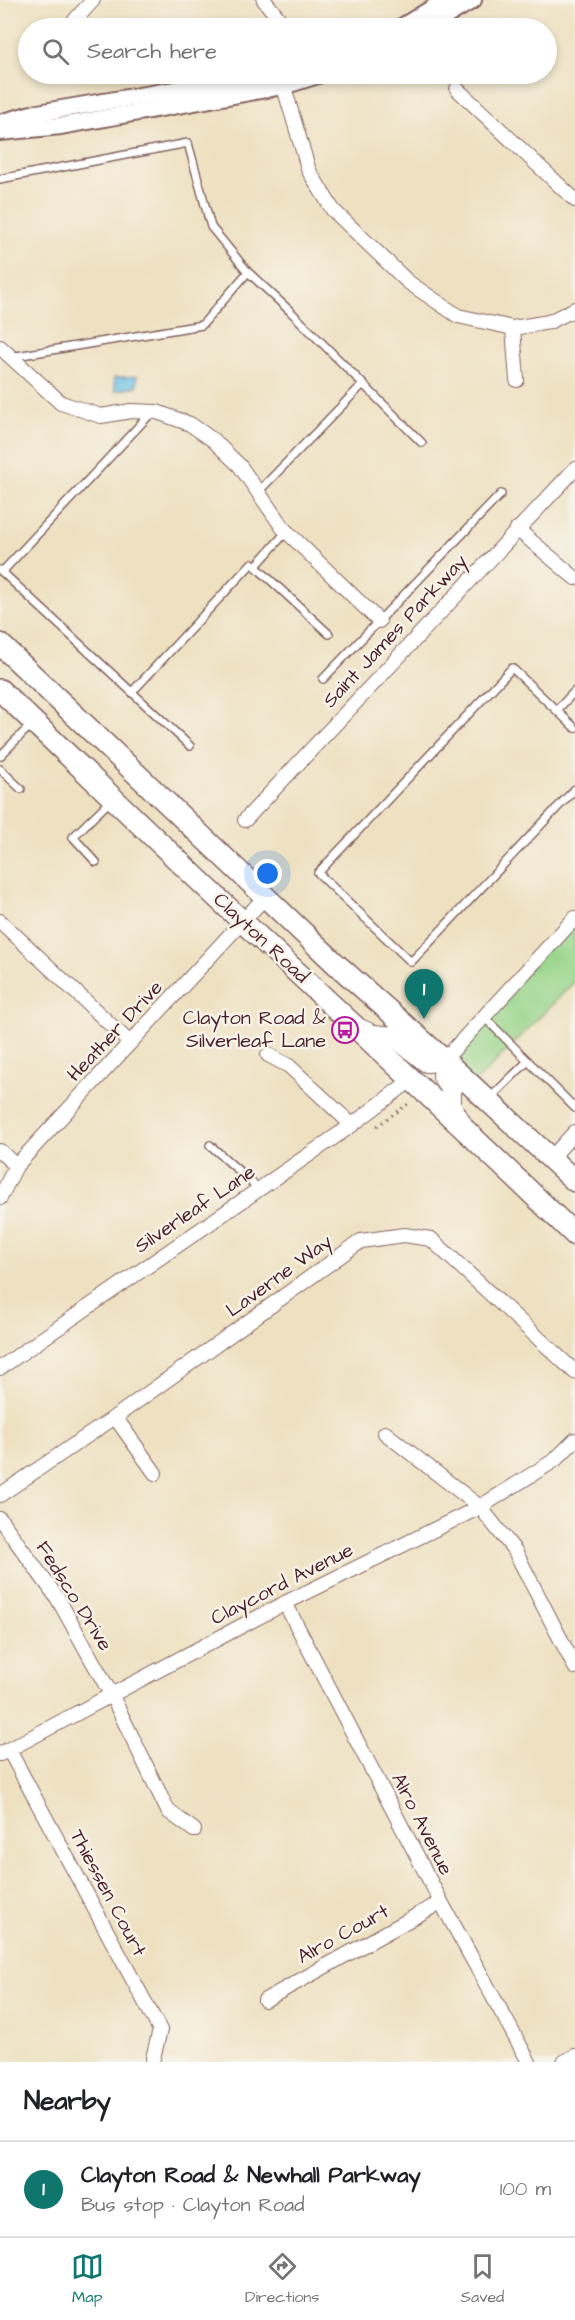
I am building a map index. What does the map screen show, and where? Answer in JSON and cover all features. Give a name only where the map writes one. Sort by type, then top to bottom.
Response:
[{"type":"main road","name":"Clayton Road","points":[[0,644],[336,964],[575,1181]]},
{"type":"main road","name":"Clayton Road","points":[[0,690],[243,922],[463,1126],[575,1235]]},
{"type":"main road","points":[[357,1028],[372,1035],[395,1037],[427,1062],[444,1060],[443,1077],[451,1088],[452,1106],[463,1126]]},
{"type":"street","points":[[77,18],[93,0]]},
{"type":"street","points":[[264,0],[278,18]]},
{"type":"street","points":[[416,18],[446,0]]},
{"type":"street","points":[[443,18],[473,0]]},
{"type":"street","points":[[0,123],[32,114],[210,84]]},
{"type":"street","points":[[0,132],[61,126],[263,84]]},
{"type":"street","points":[[283,84],[309,171],[333,210],[408,282],[458,316],[513,328],[549,322],[575,309]]},
{"type":"street","points":[[457,89],[575,200]]},
{"type":"street","points":[[513,328],[518,380]]},
{"type":"street","points":[[5,352],[61,403],[101,416],[131,411],[152,412],[190,424],[213,440],[240,466],[287,531],[379,621]]},
{"type":"street","name":"Saint James Parkway","points":[[245,820],[575,469]]},
{"type":"street","points":[[517,530],[575,578]]},
{"type":"street","name":"Heather Drive","points":[[0,1198],[16,1166],[266,896]]},
{"type":"street","points":[[444,1060],[575,918]]},
{"type":"street","points":[[0,921],[129,1043]]},
{"type":"street","points":[[268,1055],[289,1065],[352,1125]]},
{"type":"street","name":"Silverleaf Lane","points":[[0,1368],[352,1125],[411,1080]]},
{"type":"street","points":[[551,1158],[575,1132]]},
{"type":"street","points":[[0,1150],[16,1166]]},
{"type":"street","name":"Laverne Way","points":[[0,1495],[115,1417],[361,1241],[404,1235],[431,1239],[575,1372]]},
{"type":"street","points":[[115,1417],[155,1473]]},
{"type":"street","points":[[385,1433],[480,1507],[515,1551],[575,1667]]},
{"type":"street","name":"Claycord Avenue","points":[[4,1752],[285,1603],[480,1507],[555,1460],[575,1440]]},
{"type":"street","name":"Fedsco Drive","points":[[0,1519],[58,1599],[112,1696],[168,1811],[194,1830]]},
{"type":"street","name":"Alro Avenue","points":[[285,1603],[441,1902],[529,2062]]},
{"type":"street","name":"Thiessen Court","points":[[4,1752],[160,2030],[153,2058]]},
{"type":"street","name":"Alro Court","points":[[265,2000],[441,1902]]},
{"type":"street","points":[[564,2062],[575,2056]]},
{"type":"lane","points":[[0,179],[188,143],[211,227],[248,272],[422,443]]},
{"type":"lane","points":[[5,352],[202,325],[248,272]]},
{"type":"lane","points":[[258,492],[363,384]]},
{"type":"lane","points":[[152,412],[1,571],[189,746]]},
{"type":"lane","points":[[323,680],[501,494]]},
{"type":"lane","points":[[256,566],[287,531]]},
{"type":"lane","points":[[132,692],[252,563],[329,634]]},
{"type":"lane","points":[[575,728],[512,668],[318,873],[411,962],[575,789]]},
{"type":"lane","points":[[557,710],[575,691]]},
{"type":"lane","points":[[0,756],[33,722]]},
{"type":"lane","points":[[0,769],[21,789]]},
{"type":"lane","points":[[96,862],[74,837],[113,798]]},
{"type":"lane","points":[[483,1017],[575,1108]]},
{"type":"lane","points":[[488,1100],[528,1061]]},
{"type":"lane","points":[[210,1144],[259,1188]]},
{"type":"green space","points":[[575,919],[575,981],[472,1086],[444,1060]]},
{"type":"water","points":[[137,376],[137,386],[115,391],[114,378]]},
{"type":"place","name":"Clayton Road & Newhall Parkway","points":[[424,1019]]},
{"type":"place","name":"Clayton Road & Silverleaf Lane","points":[[345,1030]]}]
